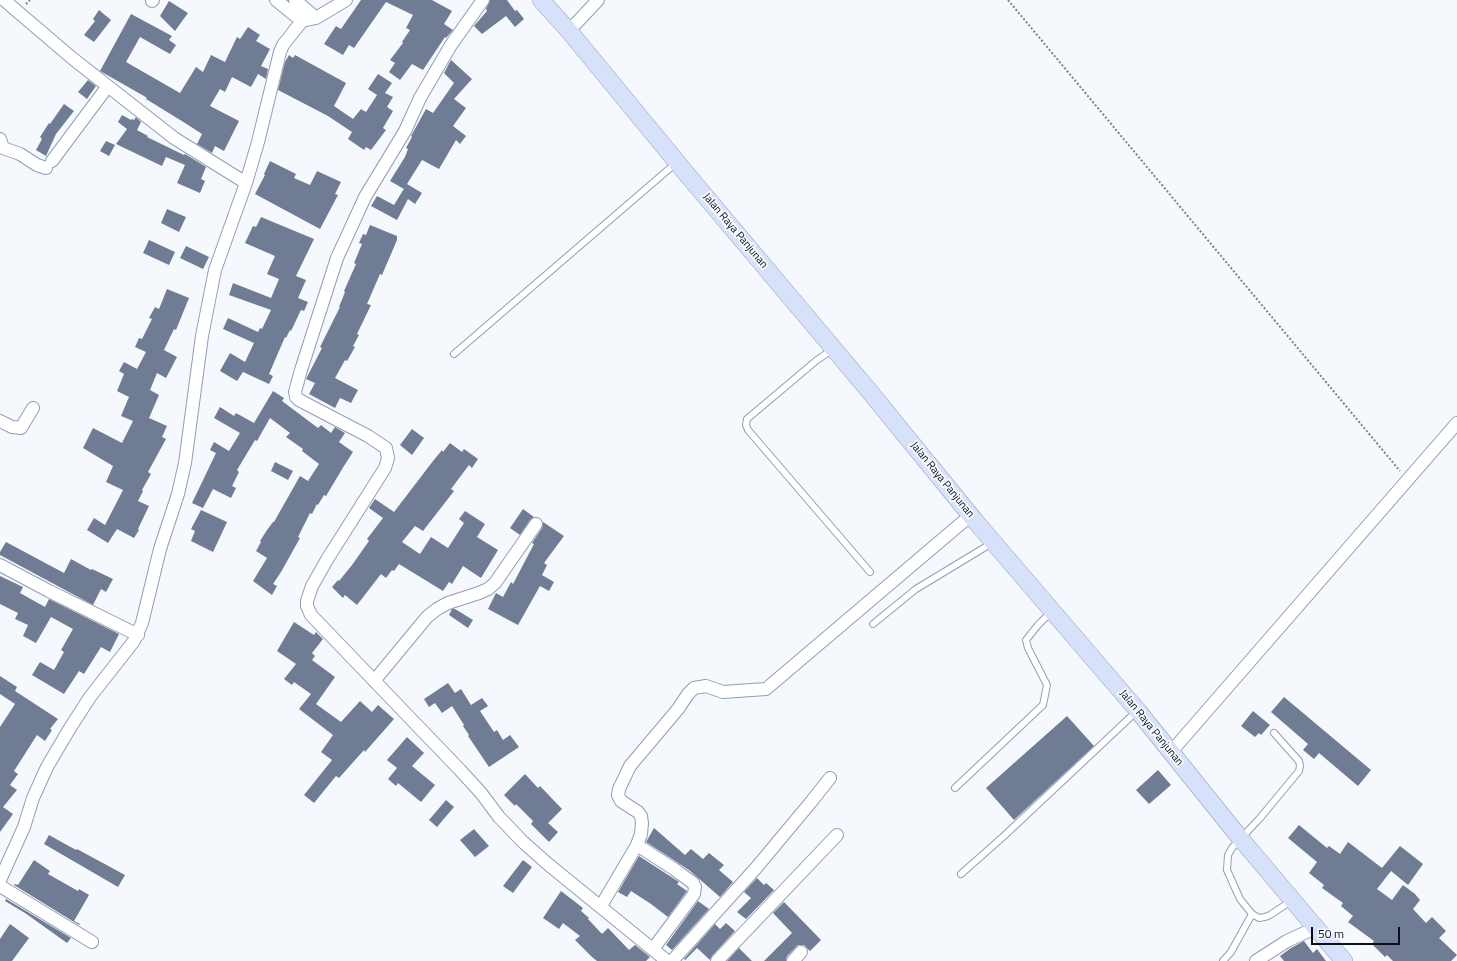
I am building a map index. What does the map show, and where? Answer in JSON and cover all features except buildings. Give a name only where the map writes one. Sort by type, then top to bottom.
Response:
[{"type":"main road","name":"Jalan Raya Panjunan","points":[[541,0],[576,24],[677,162],[971,515],[1138,711],[1178,744],[1242,836],[1292,900],[1344,961]]},
{"type":"street","points":[[4,0],[108,86],[174,138],[246,183]]},
{"type":"street","points":[[276,0],[302,21]]},
{"type":"street","points":[[295,0],[316,18]]},
{"type":"street","points":[[0,880],[24,827],[33,798],[47,767],[90,698],[138,635],[160,549],[178,494],[184,468],[202,336],[215,270],[246,183],[258,142],[280,52],[283,45],[302,21],[316,18],[346,0]]},
{"type":"street","points":[[483,0],[451,45],[420,98],[405,131],[365,197],[337,258],[295,392],[296,397],[299,400],[368,436],[386,448],[388,458],[385,468],[312,586],[307,601],[307,606],[311,615],[477,788],[499,817],[523,842],[667,961]]},
{"type":"street","points":[[576,24],[598,0]]},
{"type":"street","points":[[0,139],[4,148],[20,154],[37,165],[49,165],[108,86]]},
{"type":"street","points":[[0,421],[12,427],[21,428],[33,408]]},
{"type":"street","points":[[1178,744],[1457,423]]},
{"type":"street","points":[[601,906],[637,845],[641,834],[641,816],[638,812],[621,801],[618,796],[618,789],[630,766],[678,709],[688,694],[694,688],[706,686],[723,692],[766,689],[971,515]]},
{"type":"street","points":[[374,681],[427,617],[448,603],[479,593],[488,589],[495,583],[536,524]]},
{"type":"street","points":[[0,565],[138,635]]},
{"type":"street","points":[[672,961],[756,868],[830,778]]},
{"type":"street","points":[[717,961],[837,835]]},
{"type":"street","points":[[637,845],[674,869],[695,886],[694,894],[653,949]]},
{"type":"street","points":[[0,886],[92,942]]},
{"type":"street","points":[[1256,961],[1287,941],[1315,928]]},
{"type":"street","points":[[793,961],[801,952]]},
{"type":"lane","points":[[454,354],[677,162]]},
{"type":"lane","points":[[834,349],[818,360],[747,419],[746,425],[748,430],[870,572]]},
{"type":"lane","points":[[873,624],[916,589],[994,542]]},
{"type":"lane","points":[[955,788],[1043,705],[1047,685],[1028,648],[1026,640],[1053,610]]},
{"type":"lane","points":[[960,874],[1005,835],[1138,711]]},
{"type":"lane","points":[[1274,733],[1299,761],[1299,771],[1260,818],[1242,836],[1228,855],[1227,870],[1240,899],[1252,914],[1259,918],[1265,917],[1280,909],[1292,900]]},
{"type":"lane","points":[[1223,961],[1231,952],[1252,914]]},
{"type":"path","points":[[1008,0],[1407,479]]}]
